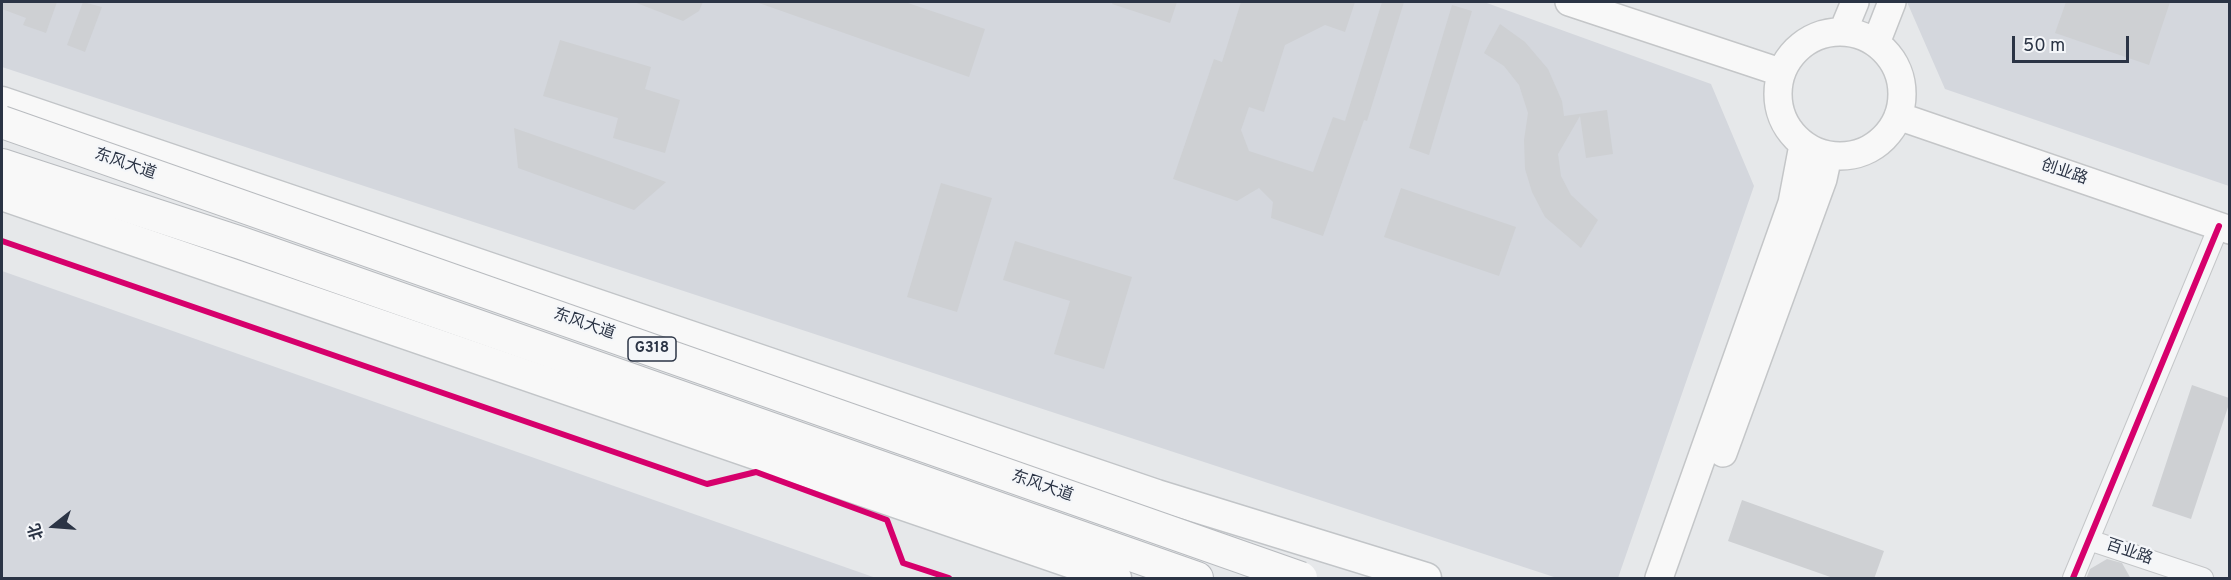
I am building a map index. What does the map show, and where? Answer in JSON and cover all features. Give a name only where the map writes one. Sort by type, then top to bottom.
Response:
[{"type":"highway","name":"东风大道","points":[[2,122],[238,203],[1301,579]]},
{"type":"highway","name":"G318","points":[[2,165],[241,243],[1197,579]]},
{"type":"main road","points":[[1569,2],[1780,72]]},
{"type":"main road","points":[[1843,31],[1856,2]]},
{"type":"main road","points":[[1876,43],[1892,2]]},
{"type":"main road","points":[[1843,31],[1860,34],[1876,43],[1891,57],[1900,76],[1902,96],[1898,116],[1887,135],[1870,149],[1850,156],[1828,156],[1803,144],[1788,130],[1779,112],[1777,92],[1780,72],[1790,54],[1805,41],[1823,33],[1843,31]]},
{"type":"main road","points":[[2,102],[1157,495],[1426,579]]},
{"type":"main road","name":"创业路","points":[[1898,116],[2224,228]]},
{"type":"main road","points":[[1659,579],[1792,203],[1803,144]]},
{"type":"main road","points":[[1678,579],[1824,179],[1828,156]]},
{"type":"main road","points":[[2,195],[1116,579]]},
{"type":"street","points":[[2073,579],[2224,228]]},
{"type":"street","name":"百业路","points":[[2089,540],[2203,579]]},
{"type":"shaded area","points":[[2,2],[1484,2],[1711,84],[1754,186],[1618,578],[1557,578],[2,67]]},
{"type":"shaded area","points":[[1907,2],[2229,2],[2229,186],[1945,89]]},
{"type":"shaded area","points":[[2,271],[876,578],[2,578]]},
{"type":"building","points":[[2,2],[57,2],[46,33],[23,25],[26,18],[2,9]]},
{"type":"building","points":[[83,2],[102,7],[85,52],[67,45]]},
{"type":"building","points":[[634,2],[703,2],[699,11],[683,21]]},
{"type":"building","points":[[756,2],[905,2],[985,29],[969,77]]},
{"type":"building","points":[[1113,2],[1177,2],[1170,23],[1112,4]]},
{"type":"building","points":[[1241,2],[1355,2],[1345,32],[1325,25],[1285,45],[1264,112],[1249,107],[1241,130],[1249,151],[1313,172],[1333,117],[1345,121],[1382,2],[1404,2],[1367,121],[1364,120],[1323,236],[1271,218],[1273,202],[1259,188],[1237,201],[1173,179],[1214,59],[1222,62]]},
{"type":"building","points":[[2066,2],[2170,2],[2149,65],[2055,33]]},
{"type":"building","points":[[1452,5],[1472,11],[1429,155],[1409,148]]},
{"type":"building","points":[[1500,24],[1525,42],[1548,69],[1562,101],[1564,116],[1607,110],[1613,154],[1586,158],[1580,116],[1558,154],[1561,176],[1571,195],[1598,220],[1581,248],[1545,217],[1532,192],[1525,169],[1524,140],[1528,113],[1519,85],[1504,66],[1484,53]]},
{"type":"building","points":[[560,40],[651,67],[645,89],[680,100],[665,153],[613,138],[618,118],[543,96]]},
{"type":"building","points":[[514,128],[666,182],[634,210],[518,168]]},
{"type":"building","points":[[941,183],[992,198],[957,312],[907,297]]},
{"type":"building","points":[[1401,188],[1516,227],[1499,276],[1384,237]]},
{"type":"building","points":[[1015,241],[1132,277],[1104,369],[1054,354],[1070,301],[1003,280]]},
{"type":"building","points":[[2192,385],[2229,398],[2229,404],[2191,519],[2152,506]]},
{"type":"building","points":[[1742,500],[1884,551],[1874,579],[1836,579],[1728,541]]},
{"type":"building","points":[[2107,559],[2122,563],[2131,579],[2086,579],[2090,569]]},
{"type":"cycle path","points":[[2073,578],[2219,226]]},
{"type":"cycle path","points":[[2,241],[707,484],[756,472],[887,520],[903,563],[949,578]]}]
